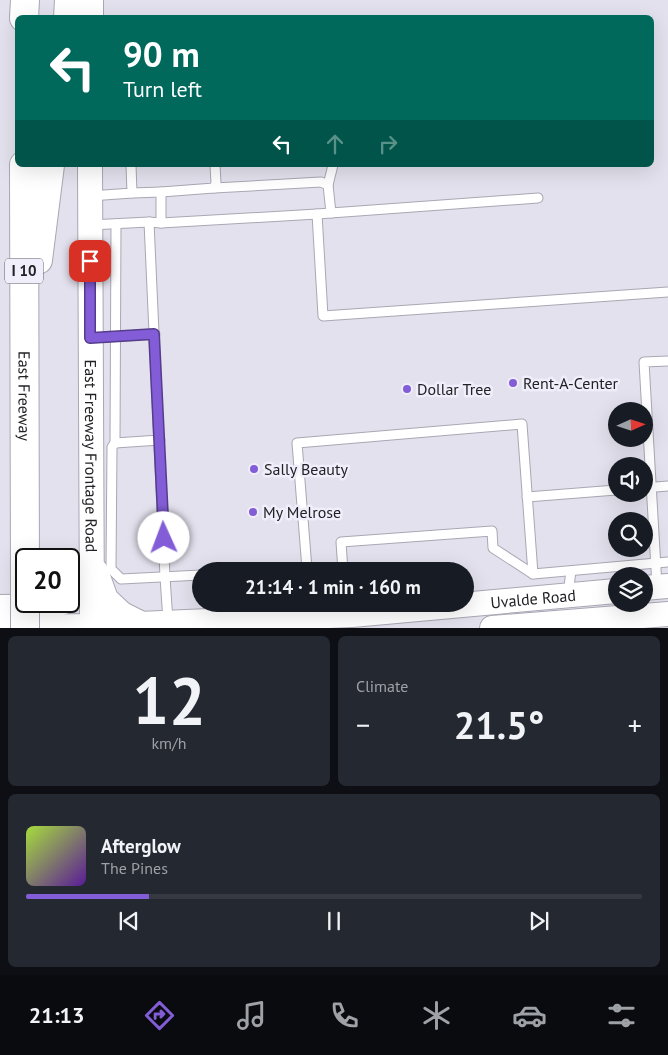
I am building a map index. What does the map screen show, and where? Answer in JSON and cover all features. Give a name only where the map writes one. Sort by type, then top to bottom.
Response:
[{"type":"highway","points":[[24,15],[25,0]]},
{"type":"highway","points":[[68,15],[70,0]]},
{"type":"highway","name":"East Freeway","points":[[24,167],[25,628]]},
{"type":"highway","points":[[24,378],[50,167]]},
{"type":"main road","points":[[91,0],[91,15]]},
{"type":"main road","name":"East Freeway Frontage Road","points":[[90,167],[92,627]]},
{"type":"main road","points":[[80,592],[91,558]]},
{"type":"main road","points":[[91,558],[106,599],[122,614],[140,623]]},
{"type":"main road","name":"Uvalde Road","points":[[474,600],[608,591]]},
{"type":"main road","points":[[0,606],[15,606]]},
{"type":"main road","name":"Uvalde Road","points":[[0,627],[92,627],[309,612]]},
{"type":"main road","name":"Uvalde Road","points":[[492,628],[668,614]]},
{"type":"lane","points":[[131,167],[132,193]]},
{"type":"lane","points":[[214,188],[216,183],[215,167]]},
{"type":"lane","points":[[331,213],[328,185],[332,167]]},
{"type":"lane","points":[[90,196],[321,182],[328,185]]},
{"type":"lane","points":[[161,192],[162,223]]},
{"type":"lane","points":[[90,225],[162,223],[316,214],[538,198]]},
{"type":"lane","points":[[316,214],[323,316],[668,292]]},
{"type":"lane","points":[[149,222],[168,622]]},
{"type":"lane","points":[[116,224],[115,443],[112,447],[111,569],[121,579],[192,576]]},
{"type":"lane","points":[[90,338],[154,334]]},
{"type":"lane","points":[[647,457],[644,362],[668,361]]},
{"type":"lane","points":[[307,562],[297,443],[522,424],[533,574]]},
{"type":"lane","points":[[115,443],[160,440]]},
{"type":"lane","points":[[653,488],[668,486]]},
{"type":"lane","points":[[527,497],[608,491]]},
{"type":"lane","points":[[649,502],[656,563],[656,587]]},
{"type":"lane","points":[[342,562],[341,542],[492,531],[493,548],[533,574],[668,562]]},
{"type":"lane","points":[[568,594],[570,571]]},
{"type":"place","name":"Rent-A-Center","points":[[513,383]]},
{"type":"place","name":"Dollar Tree","points":[[407,389]]},
{"type":"place","name":"Sally Beauty","points":[[254,469]]},
{"type":"place","name":"My Melrose","points":[[253,512]]},
{"type":"route","points":[[90,261],[90,338],[154,334],[164,538]]}]
